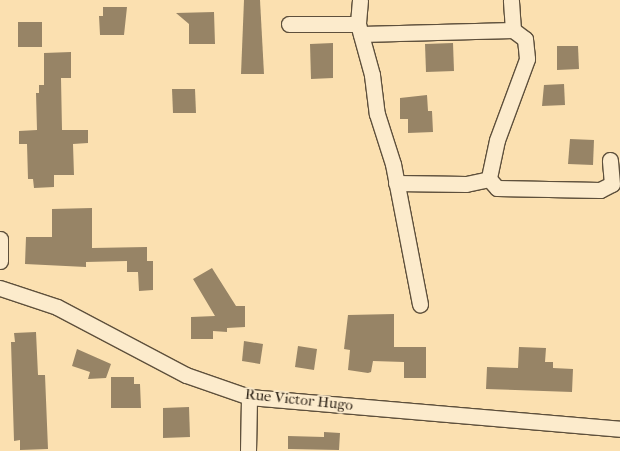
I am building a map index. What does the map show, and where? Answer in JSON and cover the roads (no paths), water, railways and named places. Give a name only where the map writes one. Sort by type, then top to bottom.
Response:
[{"type":"street","points":[[360,0],[359,29],[372,74],[376,114],[396,183],[420,304]]},
{"type":"street","points":[[511,0],[513,30]]},
{"type":"street","points":[[288,24],[359,29],[513,30],[525,39],[527,59],[497,140],[489,179]]},
{"type":"street","points":[[489,179],[497,188],[600,190],[612,184],[610,160]]},
{"type":"street","points":[[396,183],[466,184],[489,179]]},
{"type":"street","points":[[0,239],[0,261]]},
{"type":"street","name":"Rue Victor Hugo","points":[[0,288],[57,307],[186,375],[249,397],[620,428]]},
{"type":"street","points":[[248,451],[249,397]]}]
